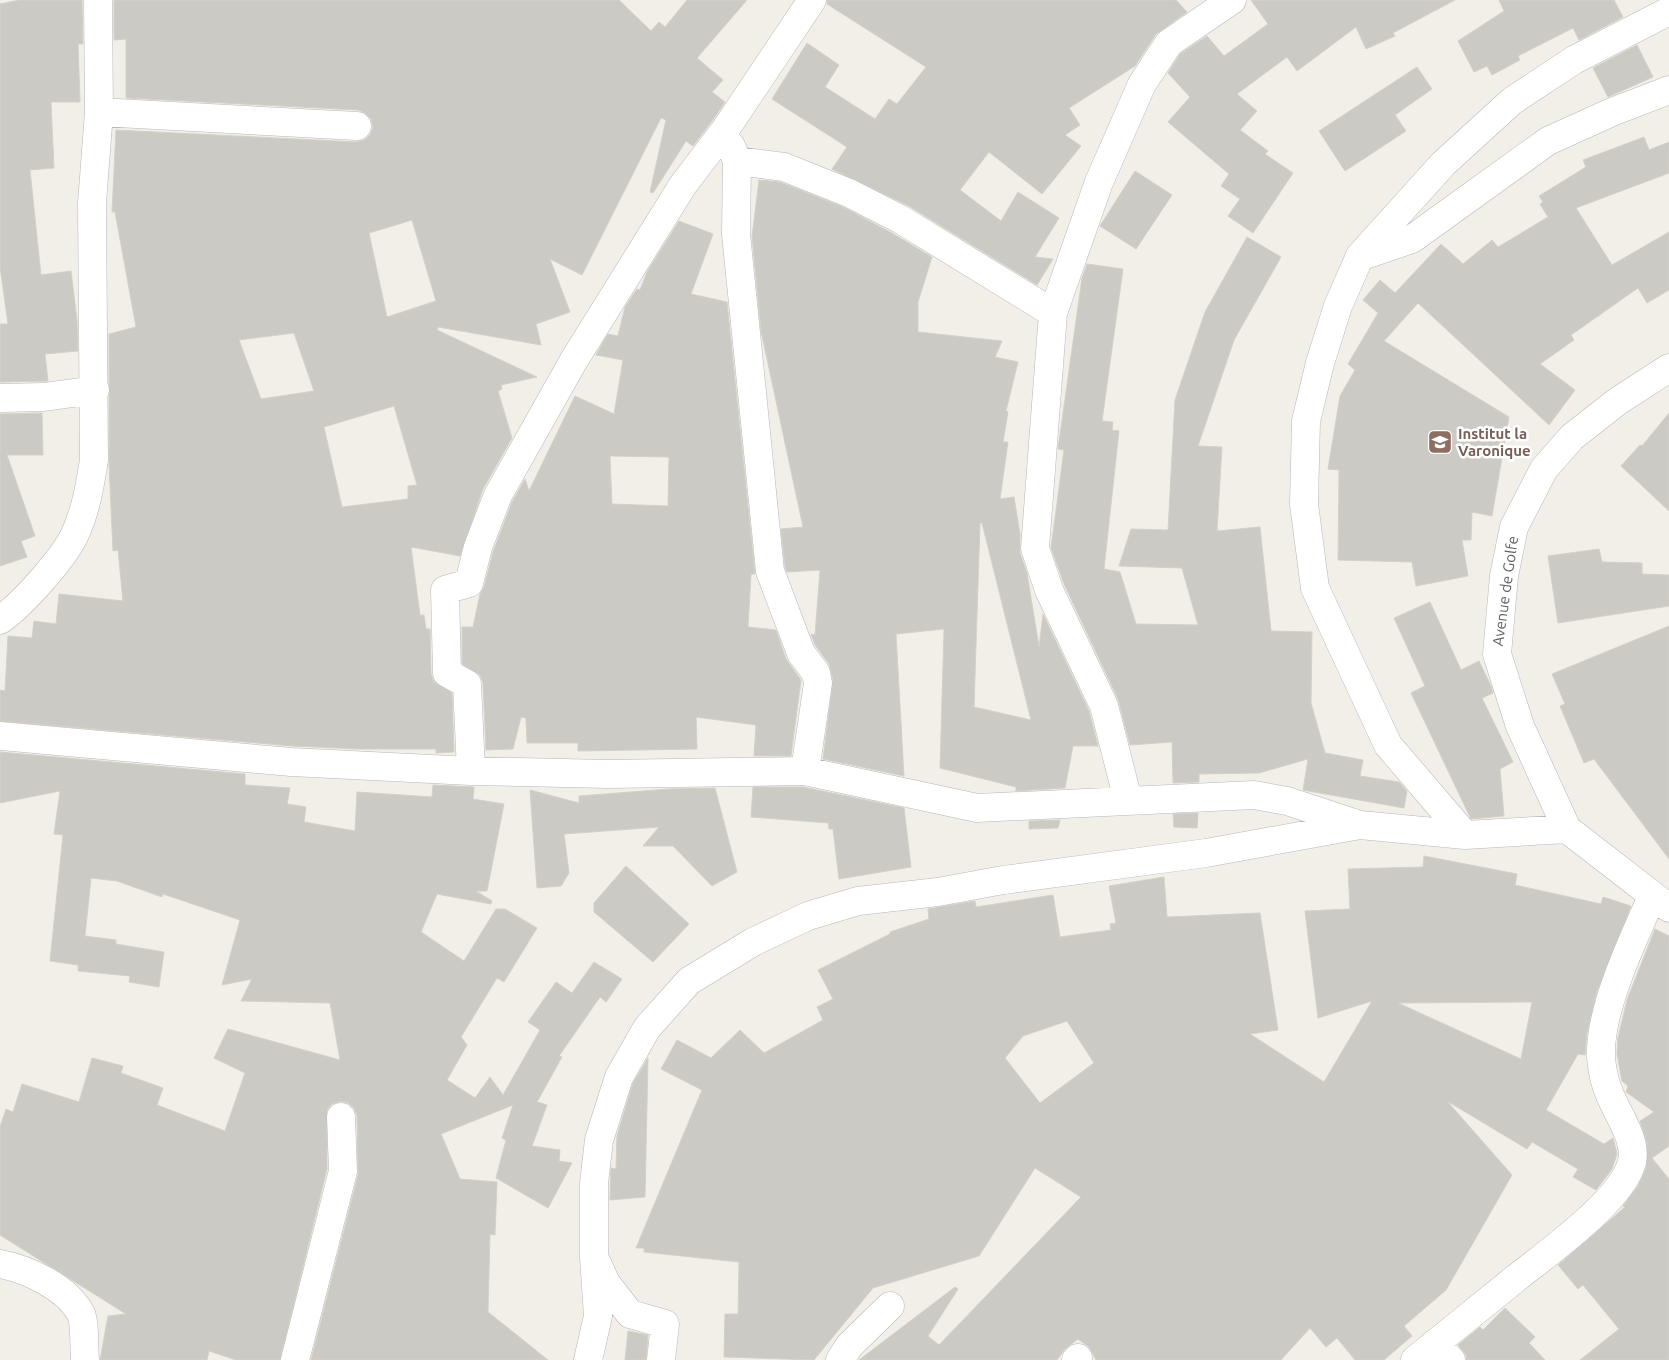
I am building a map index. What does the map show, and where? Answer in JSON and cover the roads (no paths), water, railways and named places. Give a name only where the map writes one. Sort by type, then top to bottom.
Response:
[{"type":"street","points":[[0,620],[16,608],[74,535],[87,500],[94,460],[95,390],[92,204],[99,112],[98,0]]},
{"type":"street","points":[[471,771],[467,684],[447,673],[445,590],[469,583],[478,547],[498,495],[574,360],[667,210],[725,130],[812,0]]},
{"type":"street","points":[[1128,800],[1104,706],[1049,590],[1035,548],[1053,313],[1099,182],[1142,84],[1169,43],[1232,0]]},
{"type":"street","points":[[1465,835],[1388,744],[1315,588],[1304,504],[1306,421],[1320,363],[1338,306],[1360,256],[1443,164],[1512,100],[1574,60],[1669,11]]},
{"type":"street","points":[[1360,256],[1412,239],[1548,141],[1612,112],[1669,90]]},
{"type":"street","points":[[99,112],[357,126]]},
{"type":"street","points":[[725,130],[737,161],[736,234],[770,570],[801,653],[816,673],[818,683],[805,771]]},
{"type":"street","points":[[737,161],[784,167],[849,193],[900,219],[1053,313]]},
{"type":"street","name":"Avenue de Golfe","points":[[1661,902],[1567,829],[1520,726],[1496,654],[1504,576],[1514,527],[1544,469],[1572,437],[1618,401],[1669,368]]},
{"type":"street","points":[[0,398],[44,397],[95,390]]},
{"type":"street","points":[[0,736],[291,762],[471,771],[608,774],[805,771],[976,808],[1254,795],[1287,801],[1360,825],[1465,835],[1567,829]]},
{"type":"street","points":[[588,1360],[598,1316],[594,1257],[594,1183],[599,1140],[619,1077],[646,1028],[689,981],[753,942],[808,916],[858,901],[938,892],[1003,880],[1197,854],[1360,825]]},
{"type":"street","points":[[1434,1355],[1580,1226],[1614,1193],[1632,1162],[1632,1144],[1608,1093],[1601,1055],[1605,1020],[1627,954],[1661,902]]},
{"type":"street","points":[[295,1360],[343,1171],[341,1117]]},
{"type":"street","points":[[594,1257],[606,1282],[630,1314],[665,1324],[661,1360]]},
{"type":"street","points":[[0,1264],[15,1267],[40,1277],[65,1296],[82,1314],[85,1360]]},
{"type":"street","points":[[840,1360],[849,1346],[890,1306]]},
{"type":"place","name":"Institut la Varonique","points":[[1440,442]]}]
